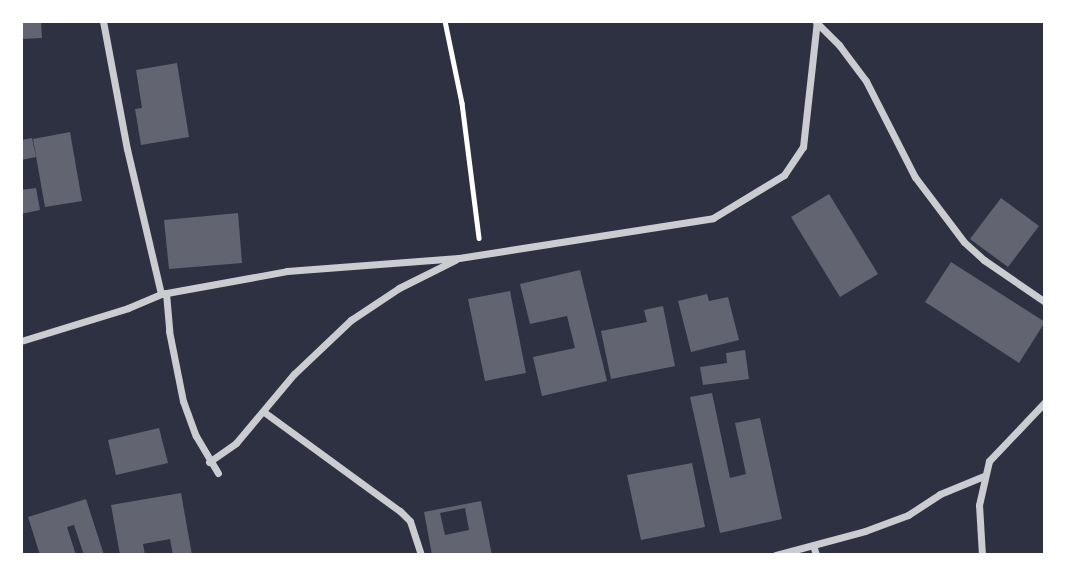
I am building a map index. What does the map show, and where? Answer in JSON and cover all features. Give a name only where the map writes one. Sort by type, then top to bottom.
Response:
[{"type":"street","points":[[103,21],[127,149],[164,293],[183,401],[209,461],[218,473]]},
{"type":"street","points":[[21,341],[128,308],[164,293],[287,271],[458,258],[713,218],[762,191],[784,175],[803,147],[816,22]]},
{"type":"street","points":[[816,22],[839,45],[866,81],[915,177],[964,242],[984,260],[1045,302]]},
{"type":"street","points":[[209,461],[236,443],[294,374],[351,320],[399,288],[458,258]]},
{"type":"street","points":[[982,555],[979,505],[989,461],[1045,402]]},
{"type":"street","points":[[264,412],[410,520],[421,555]]},
{"type":"street","points":[[776,555],[908,515],[940,494],[984,476]]},
{"type":"street","points":[[813,545],[816,555]]},
{"type":"path","points":[[445,21],[462,103],[481,255]]},
{"type":"building","points":[[21,21],[41,21],[42,38],[21,39]]},
{"type":"building","points":[[177,63],[189,137],[141,145],[135,109],[142,108],[136,70]]},
{"type":"building","points":[[70,132],[82,201],[45,207],[33,139]]},
{"type":"building","points":[[32,138],[36,157],[21,160],[21,140]]},
{"type":"building","points":[[36,188],[40,210],[21,214],[21,190]]},
{"type":"building","points":[[829,194],[878,274],[840,297],[791,217]]},
{"type":"building","points":[[1001,198],[1039,226],[1008,267],[970,239]]},
{"type":"building","points":[[238,213],[242,263],[169,269],[164,220]]},
{"type":"building","points":[[951,262],[1045,322],[1019,363],[925,302]]},
{"type":"building","points":[[580,270],[607,381],[542,396],[533,357],[575,348],[567,316],[530,324],[520,284]]},
{"type":"building","points":[[510,291],[526,373],[485,381],[468,299]]},
{"type":"building","points":[[707,294],[709,301],[728,297],[739,340],[691,352],[678,301]]},
{"type":"building","points":[[663,306],[675,366],[611,379],[601,331],[647,322],[644,310]]},
{"type":"building","points":[[745,350],[749,379],[703,385],[700,367],[727,363],[726,353]]},
{"type":"building","points":[[712,393],[730,478],[746,474],[735,423],[760,418],[782,519],[720,533],[690,397]]},
{"type":"building","points":[[159,428],[168,463],[116,475],[108,440]]},
{"type":"building","points":[[692,463],[705,527],[641,540],[627,475]]},
{"type":"building","points":[[181,493],[192,555],[173,555],[170,539],[143,544],[145,555],[120,555],[111,505]]},
{"type":"building","points":[[86,499],[104,555],[84,555],[74,525],[67,527],[76,555],[40,555],[28,517]]},
{"type":"building","points":[[481,501],[492,555],[432,555],[424,512]],"holes":[[[465,508],[469,530],[445,535],[440,513]]]}]
